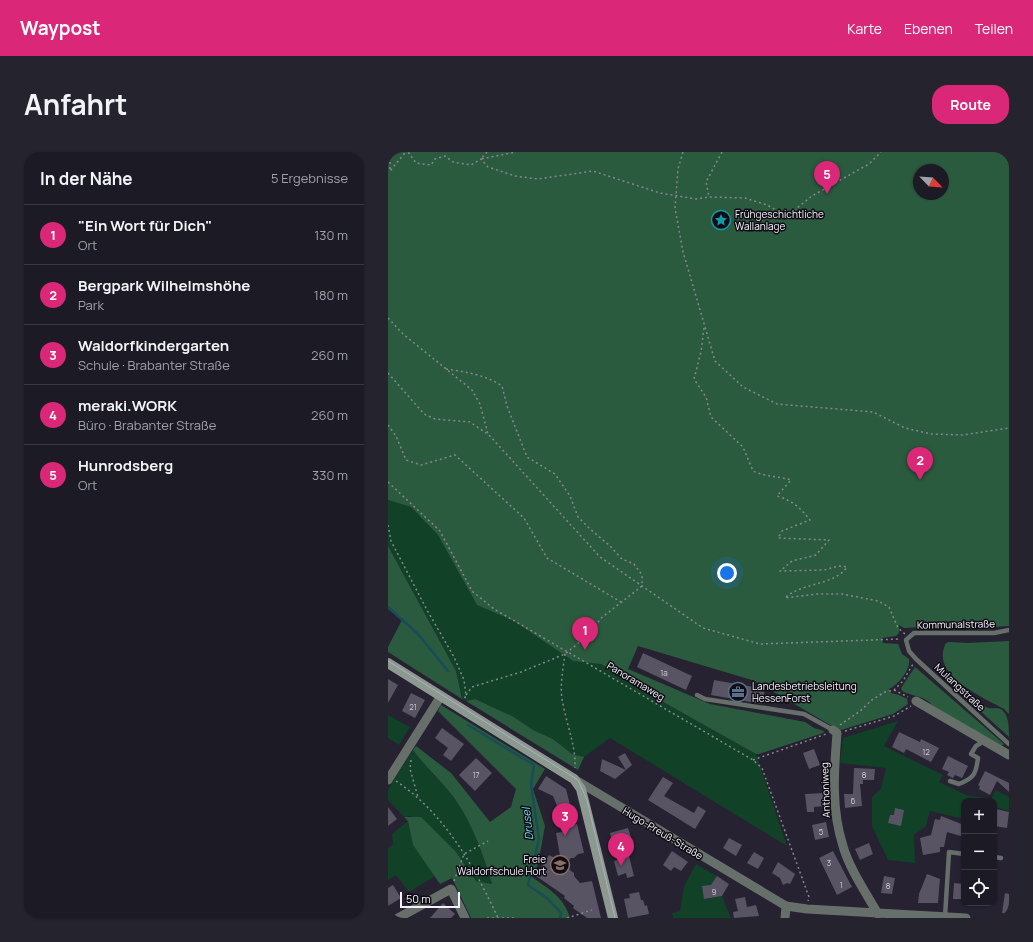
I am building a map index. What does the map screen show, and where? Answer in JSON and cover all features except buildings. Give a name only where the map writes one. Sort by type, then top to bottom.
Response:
[{"type":"street","name":"Hugo-Preuß-Straße","points":[[388,663],[574,779],[786,906],[896,916],[966,918]]},
{"type":"street","points":[[389,778],[441,696]]},
{"type":"street","points":[[916,701],[1009,755]]},
{"type":"street","name":"Anthoniweg","points":[[838,731],[834,770],[835,812],[843,847],[878,914]]},
{"type":"street","points":[[574,779],[581,789],[613,918]]},
{"type":"street","points":[[398,918],[452,889],[466,918]]},
{"type":"street","points":[[785,918],[786,906]]},
{"type":"lane","name":"Kommunalstraße","points":[[907,638],[914,633],[994,633],[1009,630]]},
{"type":"lane","name":"Mulangstraße","points":[[907,638],[909,651],[916,659],[1009,744]]},
{"type":"lane","points":[[697,695],[705,699],[804,714],[838,731]]},
{"type":"lane","points":[[950,781],[960,784],[971,779],[976,768],[978,758],[971,754],[976,746],[984,741]]},
{"type":"lane","points":[[945,917],[949,852],[961,854]]},
{"type":"lane","points":[[997,857],[1001,858]]},
{"type":"path","points":[[390,152],[390,171],[404,154],[409,153],[416,163],[431,165],[435,159],[445,156],[453,162],[471,165],[481,159],[487,152]]},
{"type":"path","points":[[481,159],[516,152]]},
{"type":"path","points":[[683,152],[678,169],[675,208],[683,252],[704,328],[715,361],[743,387],[776,404],[873,412],[904,428],[930,434],[963,435],[1009,428]]},
{"type":"path","points":[[709,197],[706,182],[722,152]]},
{"type":"path","points":[[481,159],[488,167],[515,176],[538,179],[593,171],[660,194],[696,199],[709,197],[745,198],[768,205],[788,216],[812,196],[869,164],[881,152]]},
{"type":"path","points":[[388,318],[403,334],[472,390],[480,404],[489,435]]},
{"type":"path","points":[[704,328],[701,352],[694,379],[706,397],[710,417],[743,447],[753,471],[765,476],[791,480],[777,496],[785,498],[802,509],[810,520],[782,531],[778,538],[829,540],[816,555],[792,561],[780,571],[824,570],[839,566],[847,567],[842,575],[792,592],[785,598],[818,594],[842,594],[878,601],[889,607],[898,628],[907,638]]},
{"type":"path","points":[[446,369],[494,380],[502,386],[506,406],[527,457],[555,474],[570,496],[578,517],[622,559],[634,564],[642,575],[642,586]]},
{"type":"path","points":[[388,373],[424,414],[436,418],[470,422],[489,435],[600,557],[703,628],[760,644],[907,638]]},
{"type":"path","points":[[388,425],[396,436],[406,460],[421,465],[455,455],[524,518],[548,558],[622,602]]},
{"type":"path","name":"Panoramaweg","points":[[388,482],[440,531],[472,591],[494,609],[752,760],[762,768],[809,897],[807,909]]},
{"type":"path","points":[[388,525],[391,542],[426,610],[454,657],[464,680],[466,695]]},
{"type":"path","points":[[459,707],[472,687],[521,672],[565,654],[592,632],[600,619],[642,586]]},
{"type":"path","points":[[565,654],[562,676],[562,703],[576,758],[574,779]]},
{"type":"path","points":[[838,731],[879,696],[885,692],[894,690],[903,681],[916,659]]},
{"type":"path","points":[[752,760],[830,733],[894,716],[916,701],[894,690]]},
{"type":"path","points":[[412,743],[410,769],[418,797]]},
{"type":"path","points":[[389,778],[418,797],[450,832],[464,854],[498,917]]},
{"type":"path","points":[[452,889],[464,854],[488,841]]},
{"type":"path","points":[[567,918],[592,910]]},
{"type":"path","points":[[487,918],[517,918]]},
{"type":"green space","points":[[388,152],[1009,152],[1009,626],[962,629],[942,626],[904,628],[899,625],[899,633],[896,636],[882,638],[883,643],[898,644],[902,654],[909,659],[906,672],[893,687],[889,689],[891,693],[907,699],[908,704],[893,714],[841,730],[837,729],[755,681],[638,646],[628,669],[710,704],[805,722],[814,728],[824,731],[823,733],[756,754],[665,703],[601,664],[573,661],[514,621],[477,605],[438,535],[411,507],[388,500]]},
{"type":"green space","points":[[388,500],[411,507],[438,535],[477,605],[514,621],[573,661],[601,664],[665,703],[756,754],[787,846],[610,738],[584,757],[572,754],[553,739],[533,730],[514,717],[475,699],[466,701],[462,699],[456,671],[388,546]]},
{"type":"green space","points":[[388,546],[456,671],[462,699],[388,652],[388,647],[402,620],[388,609]]},
{"type":"green space","points":[[1009,641],[1009,714],[1004,709],[961,684],[951,675],[945,665],[943,655],[946,643],[949,642],[968,643]]},
{"type":"green space","points":[[915,667],[1004,744],[999,748],[925,699],[902,691],[901,688]]},
{"type":"green space","points":[[965,694],[973,697],[987,708],[996,708],[1004,711],[1009,728],[1009,737],[967,699]]},
{"type":"green space","points":[[475,699],[514,717],[533,730],[553,739],[572,754],[584,757],[578,770],[466,701]]},
{"type":"green space","points":[[441,705],[545,769],[533,789],[545,826],[538,864],[532,877],[560,899],[564,904],[570,918],[471,918],[452,878],[440,884],[413,845],[408,821],[404,817],[421,817],[456,852],[476,881],[492,884],[481,851],[467,819],[450,793],[413,750],[416,746],[451,773],[490,822],[511,807],[516,789],[438,711]]},
{"type":"green space","points":[[388,715],[410,727],[399,745],[388,738]]},
{"type":"green space","points":[[898,721],[884,746],[943,775],[939,782],[966,795],[985,798],[961,798],[961,818],[930,811],[926,826],[914,835],[915,863],[888,860],[872,826],[872,797],[881,789],[886,768],[840,763],[843,738]]},
{"type":"green space","points":[[413,750],[462,809],[477,840],[492,884],[476,881],[456,852],[411,816],[404,817],[388,800],[388,789]]},
{"type":"green space","points":[[996,790],[1009,797],[1009,811],[997,808],[997,798],[992,798]]},
{"type":"green space","points":[[408,821],[413,845],[435,876],[409,892],[396,875],[388,880],[388,848],[393,844],[392,834]]},
{"type":"green space","points":[[696,864],[717,876],[704,899],[722,896],[731,918],[673,918],[672,913],[680,911],[684,886]]},
{"type":"waterway","name":"Drusel","points":[[388,607],[418,634],[448,671]]},
{"type":"waterway","name":"Drusel","points":[[468,725],[534,765],[531,785],[539,839],[528,885],[547,898],[561,913],[560,918]]},
{"type":"tram line","points":[[388,661],[578,780],[587,800],[615,918]]},
{"type":"place","name":"Hunrodsberg","points":[[827,194]]},
{"type":"place","name":"Frühgeschichtliche Wallanlage","points":[[721,220]]},
{"type":"place","name":"Bergpark Wilhelmshöhe","points":[[920,480]]},
{"type":"place","name":"\"Ein Wort für Dich\"","points":[[585,650]]},
{"type":"place","name":"Landesbetriebsleitung HessenForst","points":[[738,692]]},
{"type":"place","name":"Waldorfkindergarten","points":[[565,836]]},
{"type":"place","name":"Freie Waldorfschule Hort","points":[[560,865]]},
{"type":"place","name":"meraki.WORK","points":[[621,866]]}]
